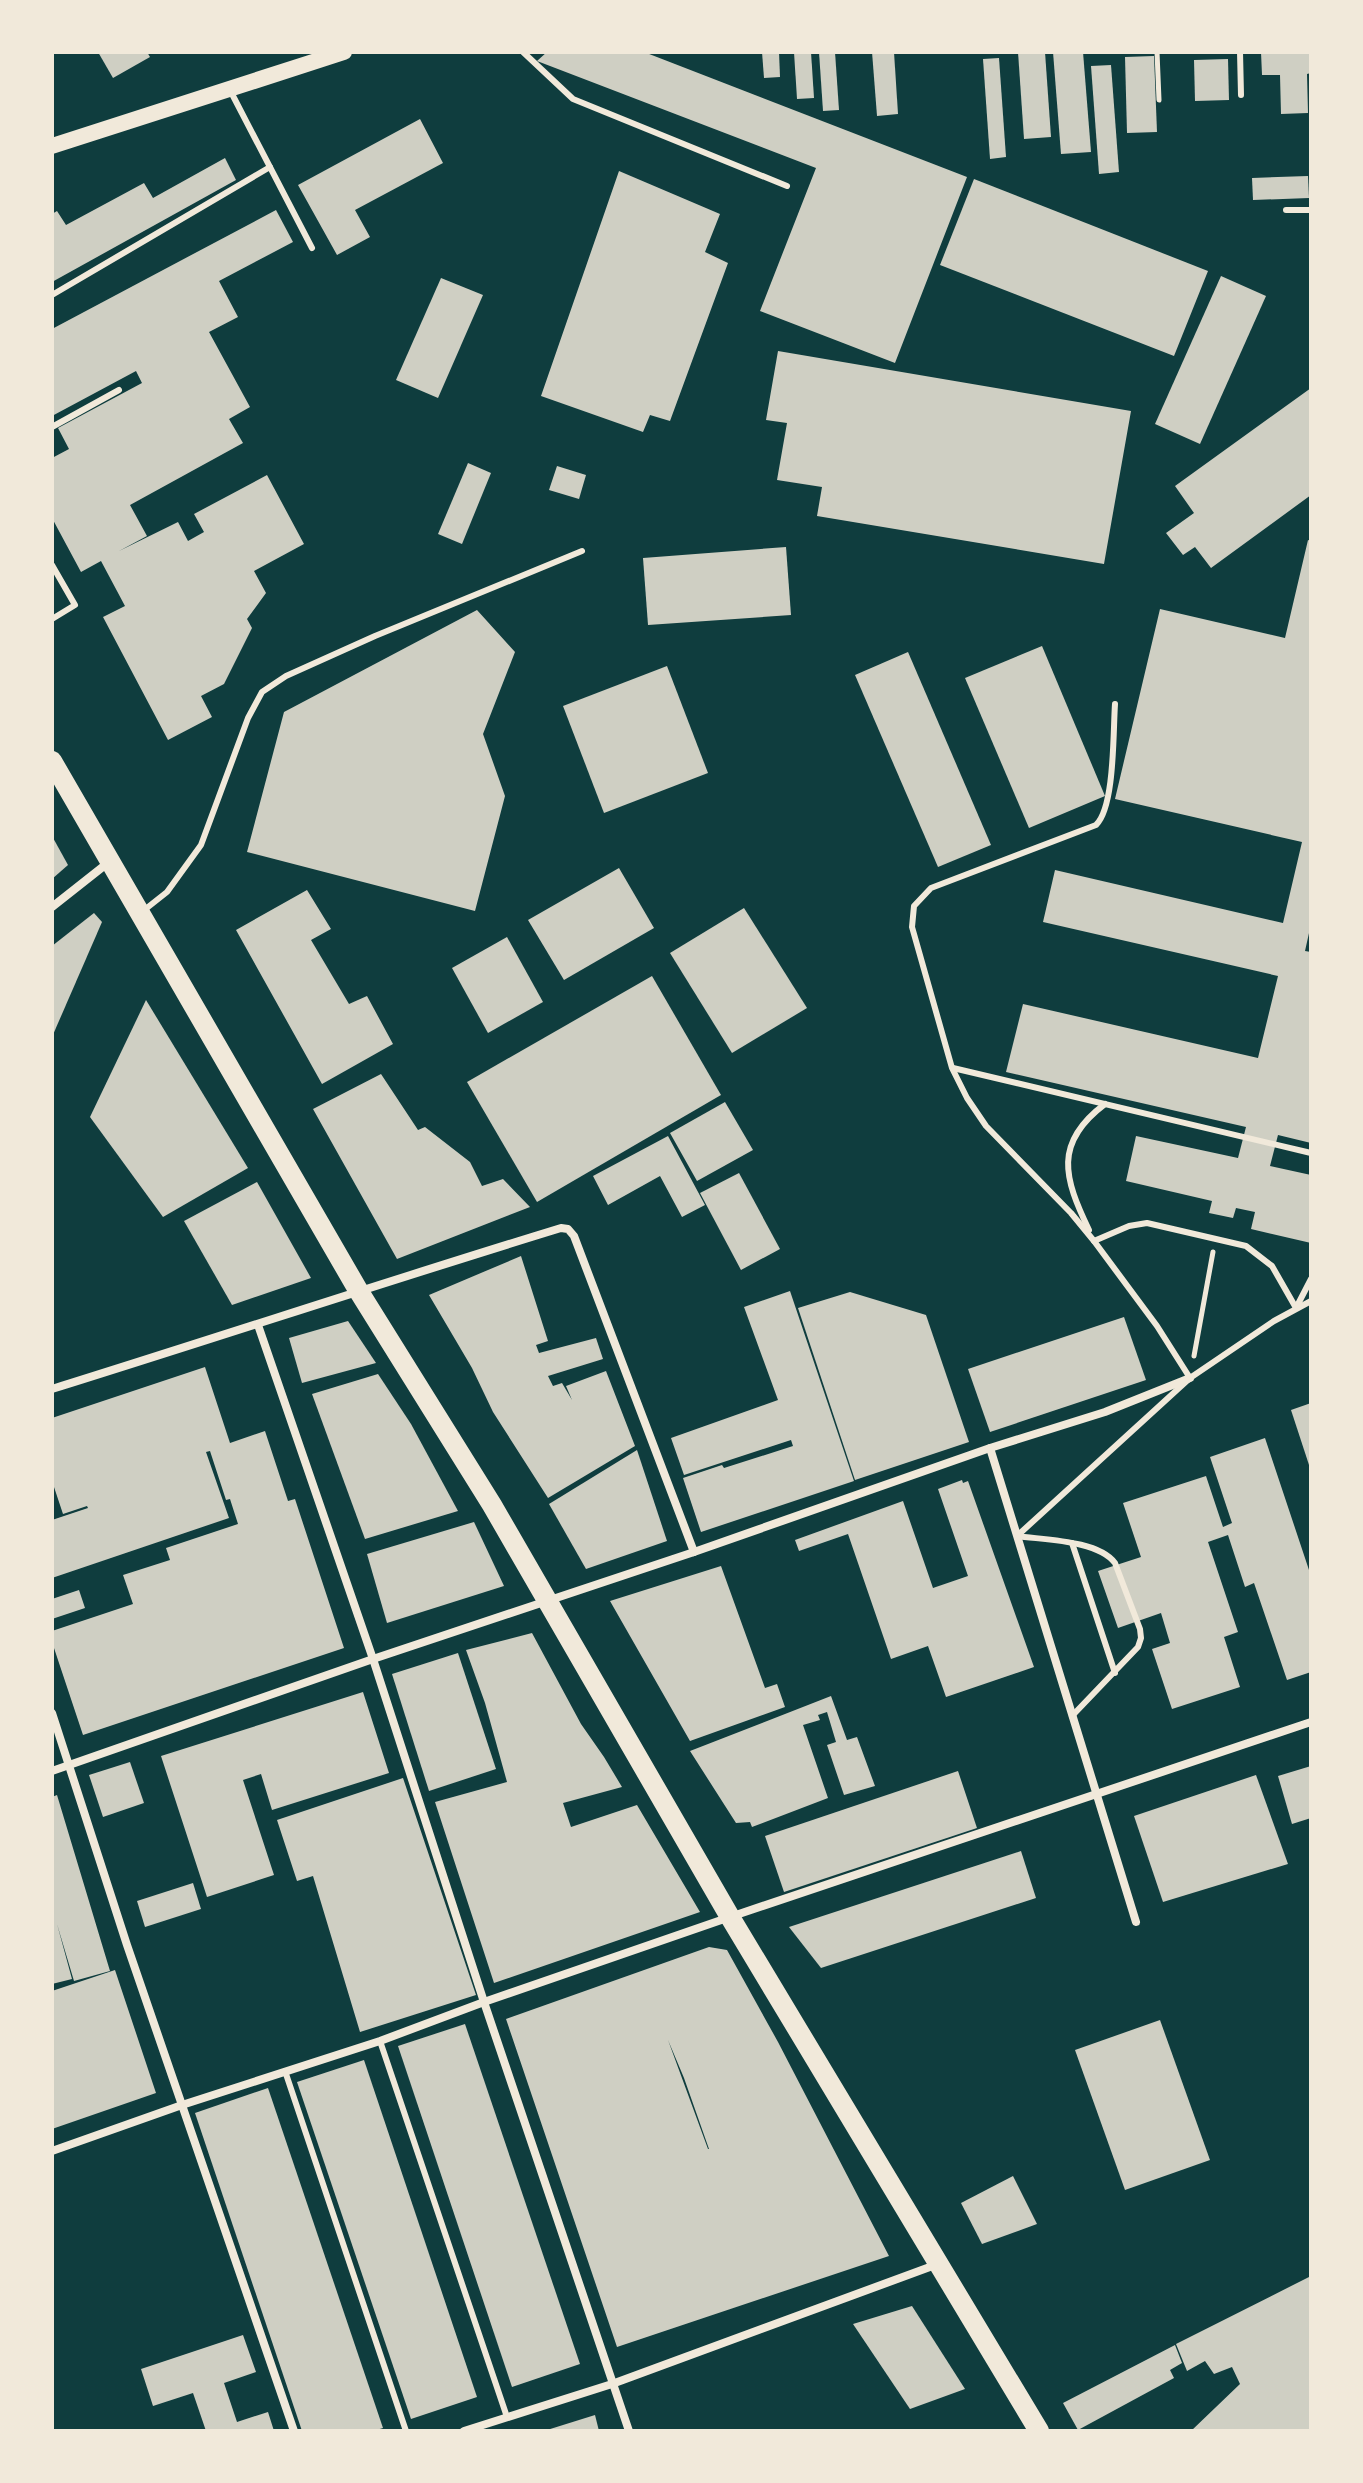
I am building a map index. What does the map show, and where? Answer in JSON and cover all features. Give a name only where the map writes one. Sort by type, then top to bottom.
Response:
[{"type":"main road","points":[[52,146],[344,52]]},
{"type":"main road","points":[[52,761],[358,1290],[492,1505],[730,1917],[1039,2431]]},
{"type":"street","points":[[52,907],[109,861]]},
{"type":"street","points":[[52,1389],[258,1325],[358,1290],[561,1228],[568,1229],[574,1236],[694,1552]]},
{"type":"street","points":[[258,1325],[373,1659],[484,2002],[629,2431]]},
{"type":"street","points":[[52,1771],[990,1448],[1105,1412],[1190,1378]]},
{"type":"street","points":[[990,1448],[1136,1922]]},
{"type":"street","points":[[52,1713],[127,1945],[294,2431]]},
{"type":"street","points":[[52,2151],[380,2041],[730,1917],[1311,1722]]},
{"type":"street","points":[[464,2431],[612,2384],[938,2264]]},
{"type":"lane","points":[[523,52],[573,99],[787,186]]},
{"type":"lane","points":[[1240,52],[1241,95]]},
{"type":"lane","points":[[230,89],[312,248]]},
{"type":"lane","points":[[52,295],[270,167]]},
{"type":"lane","points":[[1286,210],[1311,210]]},
{"type":"lane","points":[[52,427],[119,390]]},
{"type":"lane","points":[[140,913],[167,892],[201,845],[248,718],[262,692],[286,676],[362,642],[582,551]]},
{"type":"lane","points":[[52,565],[75,605],[52,619]]},
{"type":"lane","points":[[1115,704],[1109,797],[1101,820],[1096,825],[931,888],[914,906],[911,915],[915,941],[952,1068],[967,1098],[986,1126],[1071,1213],[1094,1241],[1157,1326],[1190,1378]]},
{"type":"lane","points":[[952,1068],[1311,1153]]},
{"type":"lane","points":[[1094,1241],[1069,1181],[1068,1158],[1078,1129],[1105,1103]]},
{"type":"lane","points":[[1094,1241],[1129,1226],[1147,1223],[1246,1246],[1272,1266],[1296,1308]]},
{"type":"lane","points":[[1296,1308],[1311,1279]]},
{"type":"lane","points":[[1017,1536],[1190,1378],[1311,1301]]},
{"type":"lane","points":[[1017,1536],[1072,1543],[1110,1556],[1140,1629],[1138,1647],[1072,1716]]},
{"type":"lane","points":[[1072,1543],[1115,1673]]},
{"type":"lane","points":[[380,2041],[507,2417]]},
{"type":"lane","points":[[285,2071],[406,2431]]},
{"type":"path","points":[[1157,52],[1159,100]]},
{"type":"path","points":[[1190,1378],[1216,1237]]},
{"type":"building","points":[[98,52],[147,52],[150,57],[113,78]]},
{"type":"building","points":[[547,52],[644,52],[967,177],[895,363],[760,311],[816,168],[537,61]]},
{"type":"building","points":[[762,52],[779,52],[780,77],[764,78]]},
{"type":"building","points":[[794,52],[811,52],[814,98],[797,99]]},
{"type":"building","points":[[819,52],[835,52],[839,110],[823,111]]},
{"type":"building","points":[[872,52],[894,52],[898,114],[877,116]]},
{"type":"building","points":[[1018,52],[1045,52],[1051,137],[1024,139]]},
{"type":"building","points":[[1053,52],[1083,52],[1091,152],[1061,154]]},
{"type":"building","points":[[1261,52],[1311,52],[1311,73],[1307,74],[1308,113],[1281,114],[1280,75],[1262,75]]},
{"type":"building","points":[[1154,56],[1157,132],[1127,133],[1125,57]]},
{"type":"building","points":[[999,58],[1006,157],[990,159],[983,59]]},
{"type":"building","points":[[1228,59],[1229,100],[1195,101],[1194,60]]},
{"type":"building","points":[[1111,65],[1119,172],[1099,174],[1091,66]]},
{"type":"building","points":[[420,119],[443,163],[355,210],[370,237],[337,255],[298,185]]},
{"type":"building","points":[[225,158],[236,180],[52,282],[52,214],[57,211],[66,225],[144,183],[153,198]]},
{"type":"building","points":[[619,171],[720,214],[705,252],[728,263],[670,421],[650,415],[643,432],[541,396]]},
{"type":"building","points":[[1308,176],[1309,198],[1253,200],[1252,178]]},
{"type":"building","points":[[974,179],[1208,271],[1174,356],[940,265]]},
{"type":"building","points":[[276,210],[293,242],[219,281],[238,317],[209,332],[250,407],[229,419],[243,443],[130,505],[147,536],[119,551],[178,522],[188,541],[204,532],[194,514],[267,475],[304,544],[254,571],[266,593],[247,619],[252,628],[224,684],[201,696],[212,717],[168,740],[103,617],[125,606],[101,561],[81,572],[52,518],[52,458],[69,449],[58,428],[142,383],[136,371],[52,416],[52,329]]},
{"type":"building","points":[[1221,276],[1266,296],[1200,444],[1155,424]]},
{"type":"building","points":[[441,278],[483,295],[438,398],[396,380]]},
{"type":"building","points":[[778,351],[1131,411],[1104,564],[817,516],[822,487],[777,480],[787,423],[766,420]]},
{"type":"building","points":[[1311,388],[1311,495],[1211,568],[1195,547],[1183,555],[1166,533],[1194,513],[1175,486]]},
{"type":"building","points":[[468,463],[491,473],[462,544],[438,534]]},
{"type":"building","points":[[557,466],[586,475],[579,499],[549,490]]},
{"type":"building","points":[[1308,540],[1311,541],[1311,924],[1305,951],[1311,952],[1311,1143],[1278,1135],[1270,1166],[1311,1175],[1311,1243],[1251,1229],[1255,1212],[1236,1208],[1233,1218],[1209,1213],[1212,1201],[1126,1181],[1136,1136],[1238,1158],[1246,1127],[1006,1072],[1023,1004],[1258,1058],[1278,976],[1043,922],[1055,870],[1283,923],[1302,842],[1115,799],[1160,609],[1285,638]]},
{"type":"building","points":[[786,547],[791,615],[648,625],[643,558]]},
{"type":"building","points":[[477,610],[515,652],[483,734],[505,796],[475,911],[247,852],[284,712]]},
{"type":"building","points":[[1042,646],[1105,796],[1029,828],[965,678]]},
{"type":"building","points":[[908,652],[991,845],[938,867],[855,675]]},
{"type":"building","points":[[667,666],[708,773],[604,813],[563,706]]},
{"type":"building","points":[[52,836],[68,865],[52,879]]},
{"type":"building","points":[[619,868],[654,928],[564,980],[528,920]]},
{"type":"building","points":[[307,890],[331,929],[311,940],[349,1004],[367,996],[393,1044],[322,1084],[236,930]]},
{"type":"building","points":[[744,908],[807,1008],[732,1053],[670,953]]},
{"type":"building","points":[[94,913],[102,922],[52,1037],[52,946]]},
{"type":"building","points":[[507,937],[543,1002],[488,1033],[452,968]]},
{"type":"building","points":[[652,976],[721,1095],[537,1202],[467,1082]]},
{"type":"building","points":[[146,1000],[248,1168],[163,1217],[90,1117]]},
{"type":"building","points":[[381,1074],[418,1130],[425,1127],[470,1162],[482,1186],[503,1179],[530,1207],[397,1259],[313,1109]]},
{"type":"building","points":[[725,1102],[753,1150],[697,1181],[670,1133]]},
{"type":"building","points":[[668,1136],[705,1205],[682,1217],[660,1176],[608,1205],[593,1176]]},
{"type":"building","points":[[739,1173],[780,1249],[741,1270],[700,1193]]},
{"type":"building","points":[[257,1182],[311,1278],[232,1305],[184,1221]]},
{"type":"building","points":[[521,1256],[548,1341],[536,1345],[539,1353],[596,1338],[603,1359],[548,1376],[553,1386],[562,1383],[572,1400],[566,1386],[606,1371],[635,1446],[548,1498],[493,1412],[472,1368],[429,1295]]},
{"type":"building","points":[[790,1291],[854,1481],[701,1532],[683,1478],[793,1446],[791,1440],[684,1475],[671,1438],[778,1400],[744,1307]]},
{"type":"building","points":[[850,1292],[926,1315],[969,1442],[855,1480],[798,1308]]},
{"type":"building","points":[[1124,1317],[1146,1380],[990,1432],[968,1369]]},
{"type":"building","points":[[348,1321],[376,1363],[302,1383],[289,1338]]},
{"type":"building","points":[[205,1367],[230,1443],[265,1431],[288,1501],[295,1499],[344,1648],[83,1735],[52,1642],[52,1631],[133,1604],[123,1575],[170,1560],[166,1548],[238,1524],[230,1499],[226,1500],[210,1451],[206,1452],[229,1518],[52,1578],[52,1520],[88,1508],[63,1514],[52,1481],[52,1418]]},
{"type":"building","points":[[378,1374],[411,1424],[458,1511],[365,1539],[312,1394]]},
{"type":"building","points":[[1311,1403],[1311,1468],[1310,1468],[1291,1410]]},
{"type":"building","points":[[1265,1438],[1311,1576],[1311,1672],[1287,1680],[1254,1583],[1245,1587],[1228,1535],[1208,1542],[1238,1632],[1224,1637],[1240,1687],[1172,1709],[1152,1649],[1170,1643],[1161,1613],[1118,1628],[1098,1571],[1141,1557],[1123,1503],[1206,1476],[1223,1527],[1232,1523],[1210,1457]]},
{"type":"building","points":[[637,1450],[667,1541],[586,1569],[549,1504]]},
{"type":"building","points":[[962,1480],[963,1483],[968,1481],[1034,1667],[946,1697],[928,1646],[891,1659],[848,1534],[799,1551],[795,1540],[903,1501],[933,1588],[968,1576],[938,1489]]},
{"type":"building","points":[[474,1522],[504,1586],[387,1623],[367,1554]]},
{"type":"building","points":[[721,1566],[765,1688],[777,1684],[785,1707],[690,1741],[610,1601]]},
{"type":"building","points":[[79,1590],[85,1608],[52,1619],[52,1599]]},
{"type":"building","points":[[532,1633],[581,1724],[622,1787],[563,1803],[571,1827],[637,1805],[700,1912],[494,1983],[435,1802],[507,1782],[485,1703],[466,1650]]},
{"type":"building","points":[[458,1653],[496,1769],[429,1791],[392,1674]]},
{"type":"building","points":[[363,1692],[389,1773],[272,1810],[261,1774],[243,1780],[274,1875],[207,1897],[161,1756]]},
{"type":"building","points":[[831,1696],[847,1740],[857,1737],[875,1786],[844,1795],[827,1745],[836,1742],[827,1712],[818,1715],[820,1720],[803,1725],[828,1798],[752,1827],[750,1822],[736,1823],[690,1751]]},
{"type":"building","points":[[130,1762],[144,1803],[103,1817],[89,1775]]},
{"type":"building","points":[[1311,1766],[1311,1818],[1292,1824],[1278,1776]]},
{"type":"building","points":[[958,1771],[977,1828],[784,1892],[765,1836]]},
{"type":"building","points":[[1256,1775],[1288,1864],[1163,1902],[1134,1816]]},
{"type":"building","points":[[403,1778],[476,1995],[360,2032],[313,1876],[297,1881],[277,1820]]},
{"type":"building","points":[[57,1795],[110,1971],[74,1981],[57,1924],[72,1979],[52,1984],[52,1797]]},
{"type":"building","points":[[1021,1851],[1036,1898],[821,1968],[789,1927]]},
{"type":"building","points":[[193,1883],[201,1909],[145,1927],[137,1901]]},
{"type":"building","points":[[709,1947],[727,1950],[889,2256],[617,2347],[506,2019]],"holes":[[[668,2040],[684,2078],[709,2149]]]},
{"type":"building","points":[[115,1970],[156,2093],[52,2129],[52,1991]]},
{"type":"building","points":[[1160,2020],[1210,2160],[1125,2190],[1075,2050]]},
{"type":"building","points":[[465,2024],[580,2364],[512,2387],[398,2046]]},
{"type":"building","points":[[364,2060],[477,2397],[411,2419],[297,2082]]},
{"type":"building","points":[[268,2088],[383,2428],[373,2431],[302,2431],[195,2113]]},
{"type":"building","points":[[1013,2176],[1037,2224],[982,2244],[961,2203]]},
{"type":"building","points":[[1311,2276],[1311,2431],[1191,2431],[1240,2384],[1232,2367],[1214,2374],[1205,2361],[1187,2371],[1176,2344]]},
{"type":"building","points":[[912,2306],[965,2389],[910,2409],[853,2324]]},
{"type":"building","points":[[243,2335],[256,2372],[224,2383],[237,2422],[268,2412],[274,2431],[206,2431],[193,2393],[153,2406],[141,2369]]},
{"type":"building","points":[[1175,2345],[1182,2363],[1170,2370],[1174,2378],[1078,2430],[1063,2403]]},
{"type":"building","points":[[595,2415],[599,2431],[547,2431],[547,2430]]}]
